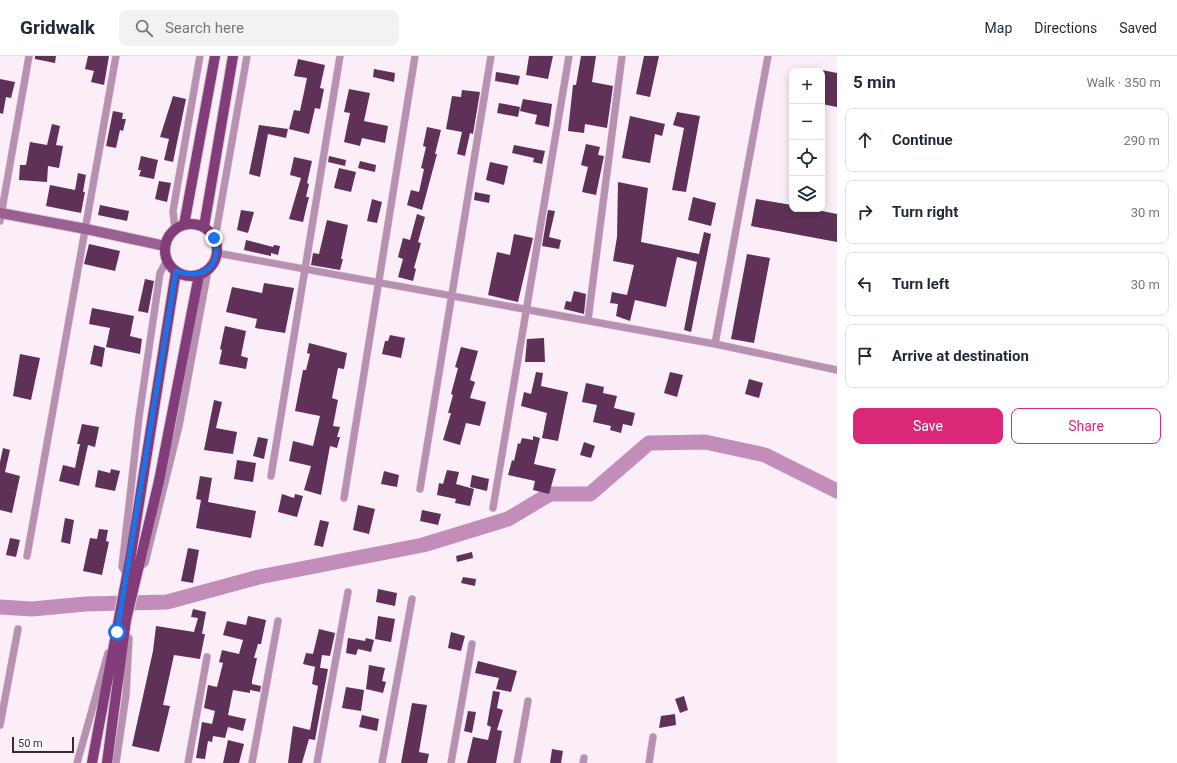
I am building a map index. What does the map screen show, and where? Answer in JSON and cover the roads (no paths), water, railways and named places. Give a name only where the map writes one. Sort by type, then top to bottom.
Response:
[{"type":"main road","points":[[179,227],[215,56]]},
{"type":"main road","points":[[204,227],[233,56]]},
{"type":"main road","points":[[0,216],[86,228],[165,246]]},
{"type":"main road","points":[[194,224],[204,227],[214,238],[217,253],[214,262],[203,272],[187,276],[176,271],[168,260],[165,246],[168,237],[179,227],[194,224]]},
{"type":"main road","points":[[128,591],[127,574],[176,271]]},
{"type":"main road","points":[[107,763],[122,618],[128,591],[137,569],[159,481],[203,272]]},
{"type":"main road","points":[[92,763],[120,634]]},
{"type":"street","points":[[0,216],[29,56]]},
{"type":"street","points":[[27,556],[116,56]]},
{"type":"street","points":[[179,227],[172,211],[200,56]]},
{"type":"street","points":[[214,238],[247,56]]},
{"type":"street","points":[[271,476],[340,56]]},
{"type":"street","points":[[344,498],[416,56]]},
{"type":"street","points":[[420,489],[491,56]]},
{"type":"street","points":[[493,508],[569,56]]},
{"type":"street","points":[[588,320],[622,56]]},
{"type":"street","points":[[715,344],[768,56]]},
{"type":"street","points":[[217,253],[588,320],[715,344],[837,370]]},
{"type":"street","points":[[127,574],[122,567],[139,417],[160,273],[168,260]]},
{"type":"street","points":[[317,763],[348,592]]},
{"type":"street","points":[[382,763],[412,599]]},
{"type":"street","points":[[252,763],[278,621]]},
{"type":"street","points":[[0,725],[18,629]]},
{"type":"street","points":[[77,763],[109,650],[120,634],[129,638],[126,695],[116,763]]},
{"type":"street","points":[[451,763],[472,644]]},
{"type":"street","points":[[188,763],[207,657]]},
{"type":"street","points":[[517,763],[528,701]]},
{"type":"street","points":[[649,763],[653,737]]},
{"type":"waterway","points":[[0,607],[32,609],[86,604],[167,602],[259,577],[423,545],[508,519],[550,494],[590,494],[649,443],[705,442],[765,455],[837,491]]}]
